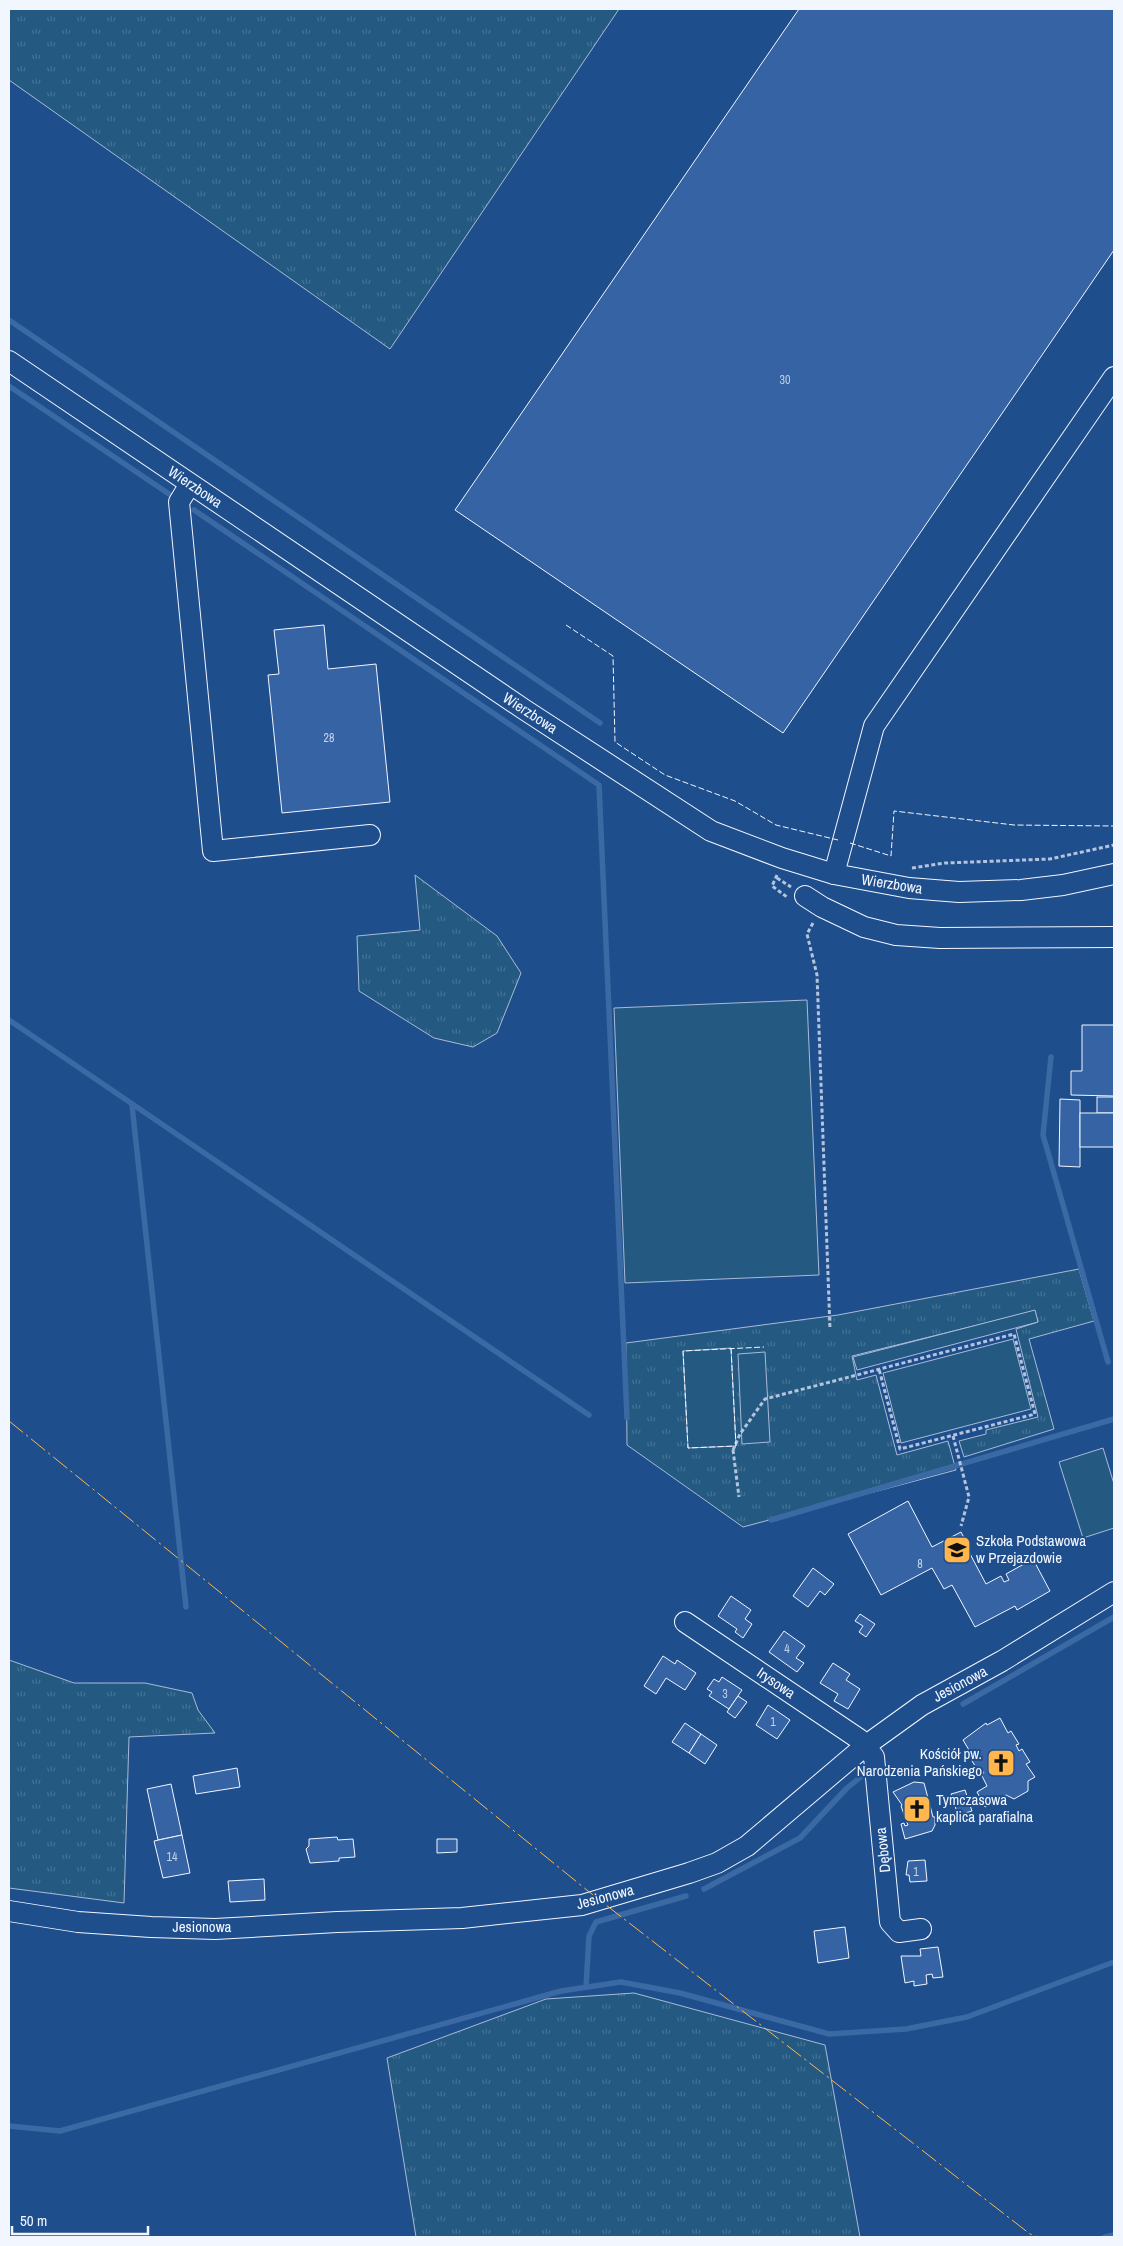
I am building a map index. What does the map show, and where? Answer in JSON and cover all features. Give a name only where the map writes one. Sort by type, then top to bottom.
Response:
[{"type":"street","name":"Wierzbowa","points":[[9,361],[525,710],[712,831],[782,858],[834,874],[909,888],[959,892],[1030,889],[1064,885],[1114,874]]},
{"type":"street","points":[[834,874],[874,726],[1114,377]]},
{"type":"street","points":[[190,484],[179,502],[213,850],[370,835]]},
{"type":"street","points":[[805,896],[822,907],[864,927],[896,935],[940,938],[1114,937]]},
{"type":"street","name":"Jesionowa","points":[[9,1911],[78,1922],[215,1929],[337,1922],[462,1918],[582,1905],[717,1863],[747,1846],[865,1746],[922,1705],[1002,1662],[1114,1592]]},
{"type":"street","name":"Irysowa","points":[[685,1622],[859,1739],[865,1746]]},
{"type":"street","name":"Dębowa","points":[[865,1746],[874,1757],[890,1922],[899,1932],[920,1929]]},
{"type":"path","points":[[906,869],[945,863],[1050,859],[1114,845]]},
{"type":"path","points":[[772,886],[777,878]]},
{"type":"path","points":[[822,907],[807,934],[817,975],[830,1330]]},
{"type":"path","points":[[739,1497],[733,1448],[740,1434],[765,1399],[879,1369],[1014,1334],[1035,1414],[900,1450],[879,1369]]},
{"type":"path","points":[[953,1436],[969,1497],[962,1526]]},
{"type":"green space","points":[[9,9],[619,9],[390,349],[9,80]]},
{"type":"green space","points":[[415,875],[497,936],[521,973],[497,1033],[473,1047],[434,1038],[359,991],[357,936],[420,930]]},
{"type":"green space","points":[[807,1000],[819,1275],[625,1283],[614,1008]]},
{"type":"green space","points":[[1079,1269],[1094,1321],[1029,1339],[1054,1429],[964,1457],[959,1441],[986,1434],[986,1430],[1038,1417],[1016,1329],[1038,1322],[1035,1311],[852,1356],[857,1380],[876,1375],[897,1455],[948,1441],[956,1470],[743,1527],[627,1445],[626,1343],[838,1315]]},
{"type":"green space","points":[[1035,1310],[1038,1322],[857,1370],[853,1357]]},
{"type":"green space","points":[[1013,1339],[1031,1409],[901,1443],[883,1373]]},
{"type":"green space","points":[[731,1348],[736,1446],[688,1448],[683,1351]]},
{"type":"green space","points":[[765,1352],[770,1442],[742,1444],[738,1354]]},
{"type":"green space","points":[[1103,1448],[1114,1484],[1114,1528],[1083,1538],[1059,1462]]},
{"type":"green space","points":[[9,1660],[74,1683],[145,1683],[192,1693],[198,1710],[215,1733],[129,1737],[124,1903],[9,1888]]},
{"type":"green space","points":[[634,1993],[825,2045],[860,2237],[416,2237],[387,2058],[546,1999]]},
{"type":"building","points":[[799,9],[1114,9],[1114,250],[783,733],[455,510]]},
{"type":"building","points":[[324,625],[328,669],[376,664],[390,802],[282,813],[268,675],[279,674],[274,630]]},
{"type":"building","points":[[1082,1025],[1114,1025],[1114,1096],[1071,1095],[1071,1071],[1082,1071]]},
{"type":"building","points":[[1097,1097],[1114,1097],[1114,1113],[1097,1113]]},
{"type":"building","points":[[1060,1099],[1080,1100],[1080,1167],[1059,1166]]},
{"type":"building","points":[[1080,1113],[1114,1113],[1114,1147],[1080,1147]]},
{"type":"building","points":[[908,1501],[932,1547],[961,1532],[986,1584],[1001,1576],[1004,1582],[1009,1580],[1006,1574],[1033,1559],[1050,1591],[1017,1610],[1015,1606],[975,1627],[952,1585],[944,1589],[932,1568],[881,1595],[848,1534]]},
{"type":"building","points":[[813,1568],[834,1584],[825,1595],[820,1591],[808,1607],[793,1596]]},
{"type":"building","points":[[731,1596],[751,1610],[745,1619],[752,1624],[743,1638],[735,1632],[737,1629],[718,1616]]},
{"type":"building","points":[[860,1614],[875,1624],[866,1637],[859,1632],[863,1626],[855,1621]]},
{"type":"building","points":[[784,1631],[805,1646],[796,1658],[804,1663],[797,1672],[769,1652]]},
{"type":"building","points":[[663,1656],[675,1664],[677,1660],[696,1673],[685,1690],[666,1678],[656,1694],[644,1686]]},
{"type":"building","points":[[833,1663],[850,1674],[846,1680],[860,1689],[848,1709],[834,1701],[838,1694],[820,1683]]},
{"type":"building","points":[[722,1677],[742,1690],[729,1709],[709,1696],[712,1692],[707,1689],[714,1679],[719,1682]]},
{"type":"building","points":[[738,1696],[747,1702],[735,1718],[727,1712]]},
{"type":"building","points":[[768,1705],[790,1720],[777,1739],[756,1725]]},
{"type":"building","name":"Kościół pw. Narodzenia Pańskiego","points":[[1000,1718],[1008,1733],[1011,1731],[1019,1744],[1016,1745],[1019,1751],[1022,1749],[1030,1762],[1026,1764],[1035,1777],[1028,1781],[1028,1791],[1014,1799],[1006,1795],[985,1807],[977,1792],[987,1786],[981,1774],[984,1773],[980,1767],[977,1769],[969,1756],[972,1755],[963,1740],[986,1723],[987,1725]]},
{"type":"building","points":[[685,1723],[701,1734],[689,1753],[672,1742]]},
{"type":"building","points":[[701,1734],[717,1745],[705,1764],[689,1753]]},
{"type":"building","points":[[237,1768],[240,1787],[196,1794],[193,1776]]},
{"type":"building","name":"Tymczasowa kaplica parafialna","points":[[914,1782],[924,1783],[933,1817],[935,1817],[935,1825],[932,1831],[905,1839],[901,1824],[908,1825],[902,1805],[893,1792]]},
{"type":"building","points":[[171,1784],[182,1835],[158,1840],[147,1789]]},
{"type":"building","points":[[965,1790],[972,1811],[958,1815],[951,1794]]},
{"type":"building","points":[[182,1835],[190,1873],[163,1878],[154,1841]]},
{"type":"building","points":[[337,1837],[338,1840],[353,1839],[355,1857],[339,1858],[339,1861],[310,1863],[306,1849],[309,1846],[309,1839]]},
{"type":"building","points":[[437,1839],[457,1839],[457,1852],[437,1853]]},
{"type":"building","points":[[925,1860],[927,1881],[910,1882],[909,1875],[906,1875],[908,1861]]},
{"type":"building","points":[[264,1879],[265,1900],[230,1902],[228,1881]]},
{"type":"building","points":[[845,1927],[849,1958],[818,1963],[814,1931]]},
{"type":"building","points":[[938,1947],[943,1977],[933,1978],[932,1974],[926,1975],[927,1984],[914,1986],[914,1981],[905,1983],[901,1956],[921,1956],[920,1949]]},
{"type":"waterway","points":[[9,320],[600,723]]},
{"type":"waterway","points":[[9,386],[172,496]]},
{"type":"waterway","points":[[194,510],[599,785],[627,1418]]},
{"type":"waterway","points":[[9,1020],[589,1415]]},
{"type":"waterway","points":[[1051,1057],[1043,1135],[1108,1362]]},
{"type":"waterway","points":[[132,1105],[186,1607]]},
{"type":"waterway","points":[[771,1520],[1114,1419]]},
{"type":"waterway","points":[[963,1704],[1114,1617]]},
{"type":"waterway","points":[[704,1889],[800,1838],[846,1789],[863,1775]]},
{"type":"waterway","points":[[586,1987],[589,1936],[596,1922],[686,1896]]},
{"type":"waterway","points":[[9,2126],[60,2131],[561,1991],[621,1982],[680,1993],[829,2034],[906,2029],[967,2017],[1114,1962]]},
{"type":"waterway","points":[[1105,2237],[1114,2235]]},
{"type":"fence","points":[[566,625],[613,656],[615,742],[665,775],[735,801],[776,825],[838,840]]},
{"type":"fence","points":[[850,843],[891,856],[894,811],[1014,825],[1114,826]]},
{"type":"fence","points":[[731,1348],[736,1446],[688,1448],[683,1351],[764,1347]]},
{"type":"power","points":[[9,1421],[588,1891],[1030,2234],[1038,2237]]},
{"type":"place","name":"Szkoła Podstawowa w Przejazdowie","points":[[957,1550]]},
{"type":"place","name":"Kościół pw. Narodzenia Pańskiego","points":[[1001,1763]]},
{"type":"place","name":"Tymczasowa kaplica parafialna","points":[[917,1809]]}]
